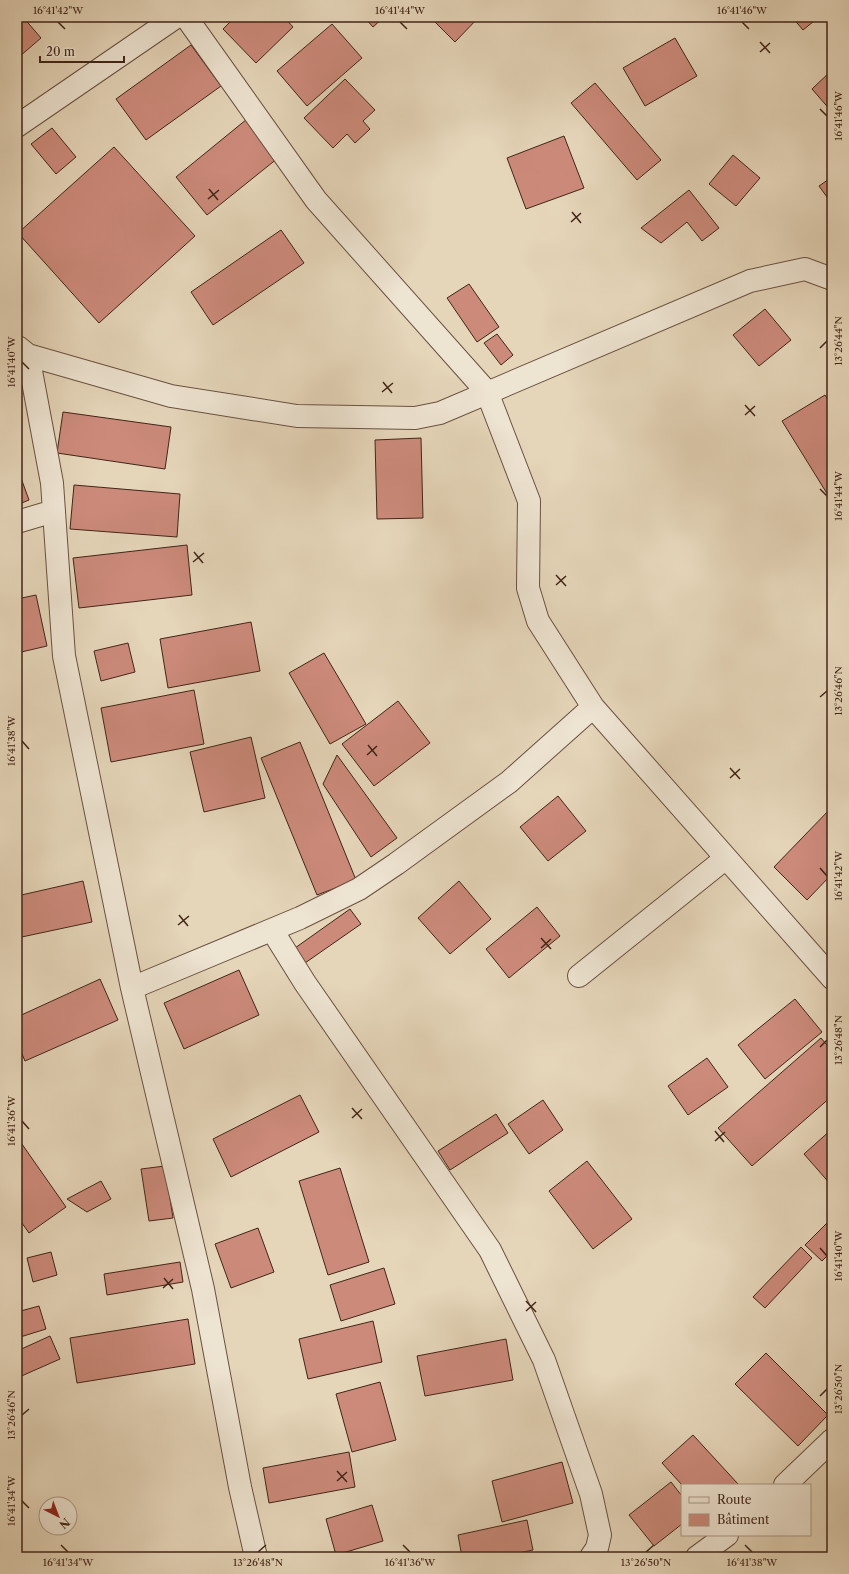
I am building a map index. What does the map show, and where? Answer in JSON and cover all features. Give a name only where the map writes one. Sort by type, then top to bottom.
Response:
[{"type":"street","points":[[17,126],[176,17]]},
{"type":"street","points":[[186,17],[316,200],[487,392],[529,501],[528,588],[538,621],[593,707],[832,978]]},
{"type":"street","points":[[256,1557],[240,1488],[203,1289],[132,988],[64,656],[52,483],[22,350],[171,396],[297,416],[415,418],[440,412],[750,281],[805,269],[832,279]]},
{"type":"street","points":[[17,522],[54,511]]},
{"type":"street","points":[[132,988],[300,918],[359,889],[509,782],[593,707]]},
{"type":"street","points":[[578,976],[726,858]]},
{"type":"street","points":[[272,930],[305,983],[490,1250],[544,1360],[591,1494],[600,1535],[597,1548],[591,1557]]},
{"type":"street","points":[[786,1484],[832,1440]]},
{"type":"street","points":[[697,1557],[726,1536]]},
{"type":"building","points":[[17,17],[23,17],[41,38],[19,57],[17,55]]},
{"type":"building","points":[[235,17],[284,17],[293,27],[256,63],[223,29]]},
{"type":"building","points":[[364,17],[384,17],[373,27]]},
{"type":"building","points":[[430,17],[479,17],[455,42]]},
{"type":"building","points":[[792,17],[819,17],[803,30]]},
{"type":"building","points":[[332,24],[362,58],[307,106],[277,71]]},
{"type":"building","points":[[675,38],[697,76],[645,106],[623,68]]},
{"type":"building","points":[[191,45],[221,86],[146,140],[116,99]]},
{"type":"building","points":[[832,70],[832,112],[812,89]]},
{"type":"building","points":[[345,79],[375,110],[363,121],[370,129],[355,143],[347,134],[333,148],[304,118]]},
{"type":"building","points":[[595,83],[661,160],[637,180],[571,103]]},
{"type":"building","points":[[247,119],[278,158],[207,215],[176,177]]},
{"type":"building","points":[[52,128],[76,157],[56,174],[31,144]]},
{"type":"building","points":[[564,136],[584,188],[526,209],[507,158]]},
{"type":"building","points":[[114,147],[195,236],[99,323],[18,233]]},
{"type":"building","points":[[733,155],[760,178],[736,206],[709,184]]},
{"type":"building","points":[[832,177],[832,204],[819,186]]},
{"type":"building","points":[[689,190],[719,228],[702,241],[687,222],[661,243],[641,228]]},
{"type":"building","points":[[281,230],[304,263],[213,325],[191,292]]},
{"type":"building","points":[[469,284],[499,327],[477,342],[447,298]]},
{"type":"building","points":[[765,309],[791,340],[759,366],[733,335]]},
{"type":"building","points":[[497,334],[513,355],[501,365],[484,343]]},
{"type":"building","points":[[825,395],[832,406],[832,500],[782,421]]},
{"type":"building","points":[[63,412],[171,427],[165,469],[57,453]]},
{"type":"building","points":[[421,438],[423,518],[377,519],[375,440]]},
{"type":"building","points":[[17,467],[29,500],[17,505]]},
{"type":"building","points":[[74,485],[180,494],[177,537],[70,529]]},
{"type":"building","points":[[187,545],[192,595],[79,608],[73,558]]},
{"type":"building","points":[[36,595],[47,646],[17,653],[17,599]]},
{"type":"building","points":[[251,622],[260,671],[168,688],[160,639]]},
{"type":"building","points":[[128,643],[135,672],[101,681],[94,651]]},
{"type":"building","points":[[324,653],[366,724],[330,744],[289,673]]},
{"type":"building","points":[[194,690],[204,744],[111,762],[101,708]]},
{"type":"building","points":[[398,701],[430,743],[374,786],[342,744]]},
{"type":"building","points":[[251,737],[265,798],[204,812],[190,752]]},
{"type":"building","points":[[300,742],[356,880],[317,895],[261,758]]},
{"type":"building","points":[[337,755],[397,838],[371,857],[323,784]]},
{"type":"building","points":[[558,796],[586,831],[548,861],[520,827]]},
{"type":"building","points":[[832,807],[832,874],[807,900],[774,867]]},
{"type":"building","points":[[83,881],[92,922],[17,938],[17,896]]},
{"type":"building","points":[[459,881],[491,919],[450,954],[418,918]]},
{"type":"building","points":[[537,907],[560,936],[509,978],[486,949]]},
{"type":"building","points":[[350,909],[361,924],[305,963],[295,948]]},
{"type":"building","points":[[239,970],[259,1015],[184,1049],[164,1003]]},
{"type":"building","points":[[100,979],[118,1020],[25,1061],[17,1042],[17,1017]]},
{"type":"building","points":[[795,999],[822,1032],[765,1079],[738,1045]]},
{"type":"building","points":[[821,1038],[832,1051],[832,1096],[752,1166],[718,1128]]},
{"type":"building","points":[[707,1058],[728,1087],[688,1115],[668,1086]]},
{"type":"building","points":[[300,1095],[319,1132],[231,1177],[213,1139]]},
{"type":"building","points":[[543,1100],[563,1130],[529,1154],[508,1124]]},
{"type":"building","points":[[496,1114],[508,1133],[450,1170],[438,1151]]},
{"type":"building","points":[[832,1129],[832,1186],[804,1154]]},
{"type":"building","points":[[17,1137],[66,1207],[29,1233],[17,1216]]},
{"type":"building","points":[[587,1161],[632,1219],[593,1249],[549,1191]]},
{"type":"building","points":[[165,1166],[173,1218],[149,1221],[141,1169]]},
{"type":"building","points":[[340,1168],[369,1262],[328,1275],[299,1181]]},
{"type":"building","points":[[101,1181],[111,1199],[87,1212],[67,1199]]},
{"type":"building","points":[[832,1218],[832,1251],[822,1261],[805,1245]]},
{"type":"building","points":[[258,1228],[274,1272],[231,1288],[215,1244]]},
{"type":"building","points":[[801,1247],[812,1258],[765,1308],[753,1297]]},
{"type":"building","points":[[51,1252],[57,1275],[33,1282],[27,1258]]},
{"type":"building","points":[[180,1262],[183,1282],[107,1295],[104,1274]]},
{"type":"building","points":[[384,1268],[395,1304],[341,1321],[330,1285]]},
{"type":"building","points":[[39,1306],[46,1329],[17,1338],[17,1312]]},
{"type":"building","points":[[188,1319],[195,1364],[77,1383],[70,1338]]},
{"type":"building","points":[[373,1321],[382,1362],[308,1379],[299,1339]]},
{"type":"building","points":[[50,1336],[60,1359],[17,1378],[17,1351]]},
{"type":"building","points":[[506,1339],[513,1380],[425,1396],[417,1356]]},
{"type":"building","points":[[766,1353],[828,1415],[798,1446],[735,1384]]},
{"type":"building","points":[[380,1382],[396,1440],[352,1452],[336,1394]]},
{"type":"building","points":[[693,1435],[738,1484],[681,1484],[662,1463]]},
{"type":"building","points":[[349,1452],[355,1487],[269,1503],[263,1468]]},
{"type":"building","points":[[562,1462],[573,1503],[502,1522],[492,1481]]},
{"type":"building","points":[[671,1482],[681,1495],[681,1525],[654,1546],[629,1515]]},
{"type":"building","points":[[372,1505],[383,1541],[336,1555],[326,1519]]},
{"type":"building","points":[[527,1520],[533,1550],[500,1557],[462,1557],[458,1535]]}]
